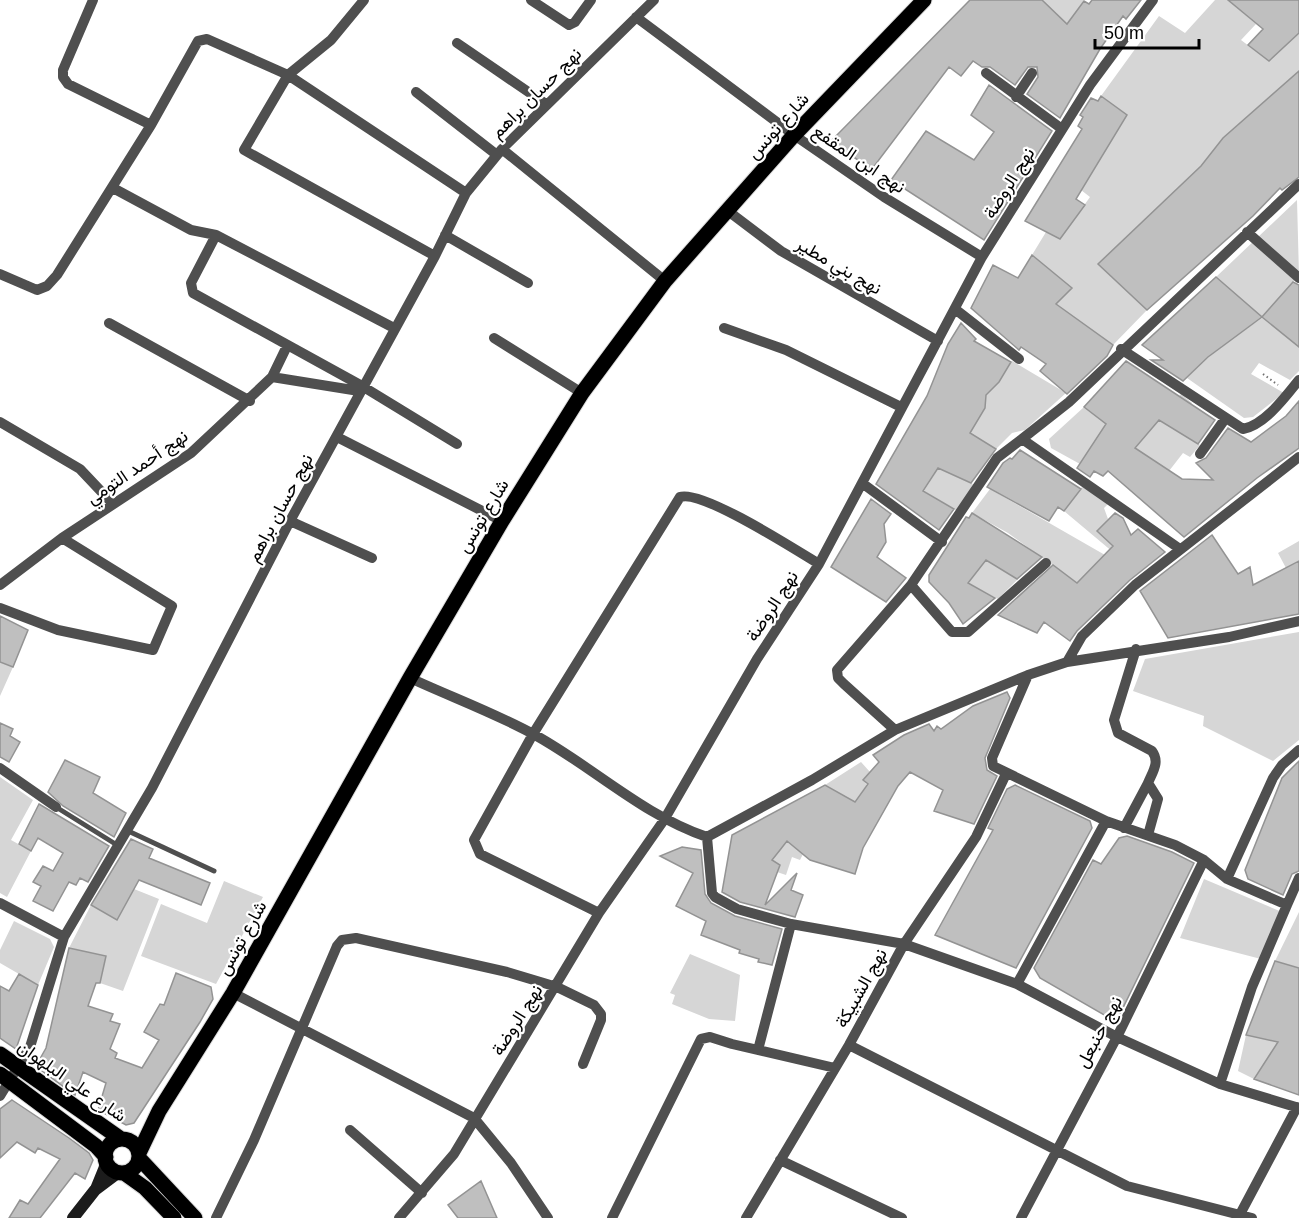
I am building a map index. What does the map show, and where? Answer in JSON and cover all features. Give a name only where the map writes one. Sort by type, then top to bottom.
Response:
[{"type":"main road","name":"شارع تونس","points":[[139,1156],[159,1111],[233,993],[410,678],[502,521],[582,393],[665,281],[794,135],[924,0]]},
{"type":"main road","name":"شارع علي البلهوان","points":[[0,1054],[122,1139]]},
{"type":"main road","name":"شارع علي البلهوان","points":[[6,1078],[96,1146],[114,1166],[145,1188],[174,1218]]},
{"type":"main road","name":"شارع تونس","points":[[122,1139],[137,1132],[159,1111]]},
{"type":"main road","points":[[139,1156],[134,1168],[114,1166],[108,1147],[122,1139],[132,1142],[139,1156],[195,1218]]},
{"type":"street","points":[[93,0],[63,70],[63,77],[68,84],[151,125]]},
{"type":"street","points":[[364,0],[331,40],[288,75],[244,150],[435,256]]},
{"type":"street","points":[[531,0],[569,25],[575,22],[591,0]]},
{"type":"street","name":"نهج حسان براهم","points":[[0,1096],[6,1078],[20,1068],[38,1025],[64,937],[152,788],[290,521],[337,437],[360,389],[435,256],[466,193],[500,152],[654,0]]},
{"type":"street","name":"نهج الروضة","points":[[399,1218],[454,1154],[474,1118],[557,987],[599,914],[664,820],[757,660],[819,564],[982,257],[1062,129],[1153,0]]},
{"type":"street","name":"نهج ابن المقفع","points":[[636,17],[794,135],[884,197],[982,257]]},
{"type":"street","points":[[0,274],[37,290],[48,286],[113,188],[198,41],[207,39],[288,75],[466,193]]},
{"type":"street","points":[[457,43],[546,105]]},
{"type":"street","points":[[986,73],[1062,129]]},
{"type":"street","points":[[1016,97],[1032,73]]},
{"type":"street","points":[[416,92],[500,152],[665,281]]},
{"type":"street","points":[[895,730],[838,678],[837,670],[911,585],[997,458],[1069,402],[1121,350],[1299,184]]},
{"type":"street","points":[[113,188],[191,230],[216,235],[394,328]]},
{"type":"street","name":"نهج بني مطير","points":[[728,211],[781,251],[938,341]]},
{"type":"street","points":[[1246,232],[1299,278]]},
{"type":"street","points":[[216,235],[191,283],[192,291],[457,444]]},
{"type":"street","points":[[445,235],[528,283]]},
{"type":"street","points":[[956,309],[1019,359]]},
{"type":"street","points":[[109,322],[250,401]]},
{"type":"street","points":[[724,328],[786,350],[901,407]]},
{"type":"street","points":[[494,338],[582,393]]},
{"type":"street","name":"نهج أحمد التومي","points":[[3,579],[191,453],[250,401],[272,377],[287,346]]},
{"type":"street","points":[[1121,350],[1244,429],[1252,426],[1299,380]]},
{"type":"street","points":[[272,377],[360,389]]},
{"type":"street","points":[[1200,454],[1225,418]]},
{"type":"street","points":[[0,422],[80,469],[113,504]]},
{"type":"street","points":[[337,437],[502,521]]},
{"type":"street","points":[[1022,439],[1180,549]]},
{"type":"street","points":[[1067,662],[1082,636],[1135,585],[1297,463]]},
{"type":"street","points":[[862,483],[942,542]]},
{"type":"street","points":[[599,914],[480,854],[474,840],[533,734],[680,497],[696,496],[819,564]]},
{"type":"street","points":[[290,521],[372,558]]},
{"type":"street","points":[[0,608],[58,630],[153,650],[172,606],[62,538]]},
{"type":"street","points":[[911,585],[952,632],[969,632],[1046,563]]},
{"type":"street","points":[[707,837],[812,780],[895,730],[1028,675],[1067,662],[1136,649],[1229,637],[1299,621]]},
{"type":"street","points":[[1124,828],[1157,764],[1156,756],[1152,751],[1118,734],[1114,720],[1136,649]]},
{"type":"street","points":[[1028,675],[992,759],[993,766],[1106,821],[1148,835],[1204,860],[1227,879],[1287,905]]},
{"type":"street","points":[[410,678],[533,734],[595,771],[664,820],[707,837]]},
{"type":"street","points":[[1227,879],[1273,778],[1282,765],[1299,750]]},
{"type":"street","points":[[0,768],[56,807]]},
{"type":"street","name":"نهج الشبيكة","points":[[746,1218],[849,1044],[904,944],[976,837],[1006,774]]},
{"type":"street","points":[[1148,783],[1158,799],[1148,835]]},
{"type":"street","points":[[1017,984],[1106,821]]},
{"type":"street","points":[[707,837],[714,897],[737,909],[790,924],[904,944],[1017,984],[1117,1037],[1220,1084],[1298,1108],[1239,1216]]},
{"type":"street","name":"نهج حنبعل","points":[[1021,1218],[1117,1037],[1204,860]]},
{"type":"street","points":[[1220,1084],[1252,987],[1299,878]]},
{"type":"street","points":[[0,903],[64,937]]},
{"type":"street","points":[[758,1050],[790,924]]},
{"type":"street","points":[[216,1218],[254,1140],[337,946],[349,938],[507,972],[557,987],[594,1005],[601,1014],[602,1020],[583,1064]]},
{"type":"street","points":[[233,993],[474,1118],[511,1163],[548,1218]]},
{"type":"street","points":[[612,1218],[701,1039],[710,1037],[835,1068]]},
{"type":"street","points":[[849,1044],[1127,1186],[1252,1218]]},
{"type":"street","points":[[350,1130],[422,1193]]},
{"type":"street","points":[[780,1160],[902,1218]]},
{"type":"street","points":[[73,1218],[114,1166]]},
{"type":"lane","points":[[56,807],[117,845]]},
{"type":"lane","points":[[126,830],[214,871]]},
{"type":"path","points":[[1263,374],[1288,392]]},
{"type":"shaded area","points":[[1042,0],[1083,0],[1084,1],[1067,25]]},
{"type":"shaded area","points":[[1215,0],[1228,0],[1256,24],[1241,40],[1269,61],[1299,33],[1299,71],[1223,138],[1201,166],[1099,263],[1147,310],[1113,345],[1056,304],[1072,288],[1032,255],[1046,232],[1060,239],[1090,197],[1081,190],[1127,115],[1101,96],[1159,16],[1185,33]]},
{"type":"shaded area","points":[[1297,200],[1299,275],[1262,317],[1299,345],[1299,371],[1290,380],[1259,363],[1251,374],[1284,393],[1253,417],[1244,418],[1187,378],[1215,351],[1262,318],[1216,277]]},
{"type":"shaded area","points":[[1012,361],[1066,393],[1025,430],[1012,433],[996,449],[970,433],[985,408],[986,395],[999,382]]},
{"type":"shaded area","points":[[1181,394],[1192,403],[1176,430],[1200,445],[1190,457],[1183,453],[1169,471],[1135,448]]},
{"type":"shaded area","points":[[1084,407],[1106,424],[1080,464],[1051,448],[1049,439]]},
{"type":"shaded area","points":[[939,453],[953,475],[973,484],[959,512],[924,491],[936,472]]},
{"type":"shaded area","points":[[1082,487],[1109,503],[1104,508],[1108,519],[1098,531],[1123,557],[1120,558],[1064,511]]},
{"type":"shaded area","points":[[990,489],[1105,555],[1077,583],[1008,533],[972,513]]},
{"type":"shaded area","points":[[1299,541],[1299,561],[1286,568],[1278,553]]},
{"type":"shaded area","points":[[986,560],[1018,579],[998,599],[968,583]]},
{"type":"shaded area","points":[[1299,632],[1299,740],[1273,761],[1203,726],[1204,716],[1133,691],[1145,659]]},
{"type":"shaded area","points":[[0,662],[13,667],[0,696]]},
{"type":"shaded area","points":[[861,762],[870,772],[863,780],[867,785],[854,802],[825,785]]},
{"type":"shaded area","points":[[0,777],[33,800],[11,840],[31,851],[7,897],[0,893]]},
{"type":"shaded area","points":[[780,834],[803,854],[800,860],[792,857],[786,875],[777,872],[772,860],[783,846]]},
{"type":"shaded area","points":[[1204,879],[1282,912],[1261,959],[1180,938]]},
{"type":"shaded area","points":[[224,881],[263,897],[216,984],[141,956],[161,904],[207,923]]},
{"type":"shaded area","points":[[134,889],[159,899],[123,991],[100,983],[106,956],[69,948],[91,905],[117,920]]},
{"type":"shaded area","points":[[1299,912],[1299,968],[1275,961]]},
{"type":"shaded area","points":[[14,921],[50,939],[54,947],[38,985],[0,963],[0,950]]},
{"type":"shaded area","points":[[690,954],[740,975],[735,1021],[709,1019],[672,1004],[675,995],[670,993]]},
{"type":"shaded area","points":[[1246,1035],[1278,1042],[1254,1079],[1238,1071]]},
{"type":"building","points":[[970,0],[1042,0],[1067,24],[1084,1],[1089,4],[1092,0],[1141,0],[1126,19],[1123,16],[1100,49],[1060,118],[1027,94],[1038,77],[1037,67],[1028,67],[1015,85],[990,67],[982,67],[973,61],[961,76],[949,67],[872,169],[830,142]]},
{"type":"building","points":[[1228,0],[1299,0],[1299,33],[1269,61],[1248,45],[1263,29]]},
{"type":"building","points":[[1299,71],[1299,177],[1282,190],[1280,188],[1253,216],[1147,310],[1098,264],[1201,166],[1223,138]]},
{"type":"building","points":[[989,85],[1052,131],[984,240],[891,180],[926,131],[974,160],[994,132],[971,115]]},
{"type":"building","points":[[1101,96],[1127,115],[1076,199],[1085,205],[1060,239],[1025,221],[1082,129],[1078,126],[1083,117],[1080,115],[1091,98],[1098,101]]},
{"type":"building","points":[[1032,255],[1072,288],[1056,304],[1113,345],[1107,356],[1067,394],[1040,371],[1046,364],[1021,347],[1019,350],[971,308],[993,265],[1018,278]]},
{"type":"building","points":[[1216,277],[1262,317],[1208,357],[1183,381],[1151,360],[1163,360],[1142,345]]},
{"type":"building","points":[[1293,282],[1299,285],[1299,347],[1262,317]]},
{"type":"building","points":[[961,323],[976,339],[974,341],[1011,362],[999,382],[986,395],[985,408],[970,433],[996,449],[971,483],[938,468],[923,491],[954,509],[939,530],[876,484],[927,396],[948,344]]},
{"type":"building","points":[[1126,361],[1215,420],[1198,444],[1159,420],[1135,448],[1182,479],[1213,480],[1196,463],[1206,458],[1228,428],[1251,442],[1286,416],[1299,401],[1299,448],[1257,478],[1184,537],[1108,471],[1103,476],[1094,471],[1090,477],[1077,468],[1106,424],[1084,407]]},
{"type":"building","points":[[1020,450],[1081,489],[1064,511],[1058,507],[1049,521],[987,487],[1003,463],[1012,459]]},
{"type":"building","points":[[871,499],[891,514],[884,524],[886,542],[877,557],[906,578],[886,602],[831,567]]},
{"type":"building","points":[[972,513],[1042,557],[1017,579],[986,560],[968,583],[995,598],[963,624],[949,603],[929,582],[929,575],[966,517],[969,518]]},
{"type":"building","points":[[1115,513],[1123,518],[1131,535],[1138,529],[1165,552],[1130,580],[1077,631],[1070,641],[1044,622],[1037,633],[998,615],[1053,565],[1077,583],[1113,546],[1097,531]]},
{"type":"building","points":[[1212,535],[1238,574],[1250,567],[1253,585],[1299,561],[1299,614],[1168,638],[1140,591]]},
{"type":"building","points":[[0,616],[28,630],[13,667],[0,662]]},
{"type":"building","points":[[1007,692],[1010,698],[985,758],[987,770],[997,776],[974,824],[934,811],[943,790],[910,772],[898,786],[863,848],[855,874],[810,860],[787,841],[772,860],[780,865],[765,905],[797,873],[791,890],[803,895],[795,917],[740,902],[722,892],[732,835],[825,785],[855,802],[868,784],[863,780],[879,762],[873,755],[904,735],[929,724],[934,731],[937,726],[941,729],[973,706]]},
{"type":"building","points":[[0,723],[13,729],[10,736],[20,742],[9,762],[0,757]]},
{"type":"building","points":[[65,760],[100,777],[93,793],[126,813],[114,837],[63,806],[48,792]]},
{"type":"building","points":[[1299,761],[1299,871],[1292,874],[1283,895],[1248,879],[1245,870],[1282,778]]},
{"type":"building","points":[[1015,785],[1090,821],[1092,828],[1016,968],[935,935],[993,830],[988,828],[1007,789]]},
{"type":"building","points":[[39,804],[109,846],[88,882],[80,878],[76,885],[69,882],[53,911],[33,901],[41,886],[33,882],[43,866],[53,871],[63,853],[38,838],[31,851],[19,844]]},
{"type":"building","points":[[1127,836],[1172,852],[1194,863],[1117,1020],[1113,1020],[1040,978],[1034,968],[1093,860],[1101,864],[1119,838]]},
{"type":"building","points":[[131,839],[153,849],[149,858],[210,883],[201,905],[139,880],[117,920],[91,905]]},
{"type":"building","points":[[682,847],[701,850],[705,894],[711,903],[735,916],[782,929],[772,965],[758,962],[759,959],[739,953],[740,950],[701,935],[706,921],[676,906],[693,873],[660,856]]},
{"type":"building","points":[[69,948],[106,956],[100,983],[96,983],[88,1006],[113,1014],[110,1021],[120,1024],[110,1049],[117,1053],[115,1058],[142,1068],[159,1040],[144,1032],[160,1004],[164,1005],[176,973],[211,987],[213,999],[200,1022],[134,1123],[126,1125],[98,1110],[106,1083],[83,1072],[75,1095],[38,1068],[37,1064],[46,1048]]},
{"type":"building","points":[[1275,961],[1299,968],[1299,1095],[1254,1079],[1278,1042],[1246,1035]]},
{"type":"building","points":[[19,974],[38,985],[16,1049],[0,1038],[0,986],[9,991]]},
{"type":"building","points":[[12,1100],[69,1138],[89,1153],[93,1160],[85,1179],[75,1173],[40,1218],[9,1218],[20,1200],[28,1204],[60,1159],[38,1148],[35,1153],[17,1142],[0,1158],[0,1109]]},
{"type":"building","points":[[481,1181],[497,1218],[458,1218],[448,1205]]}]
